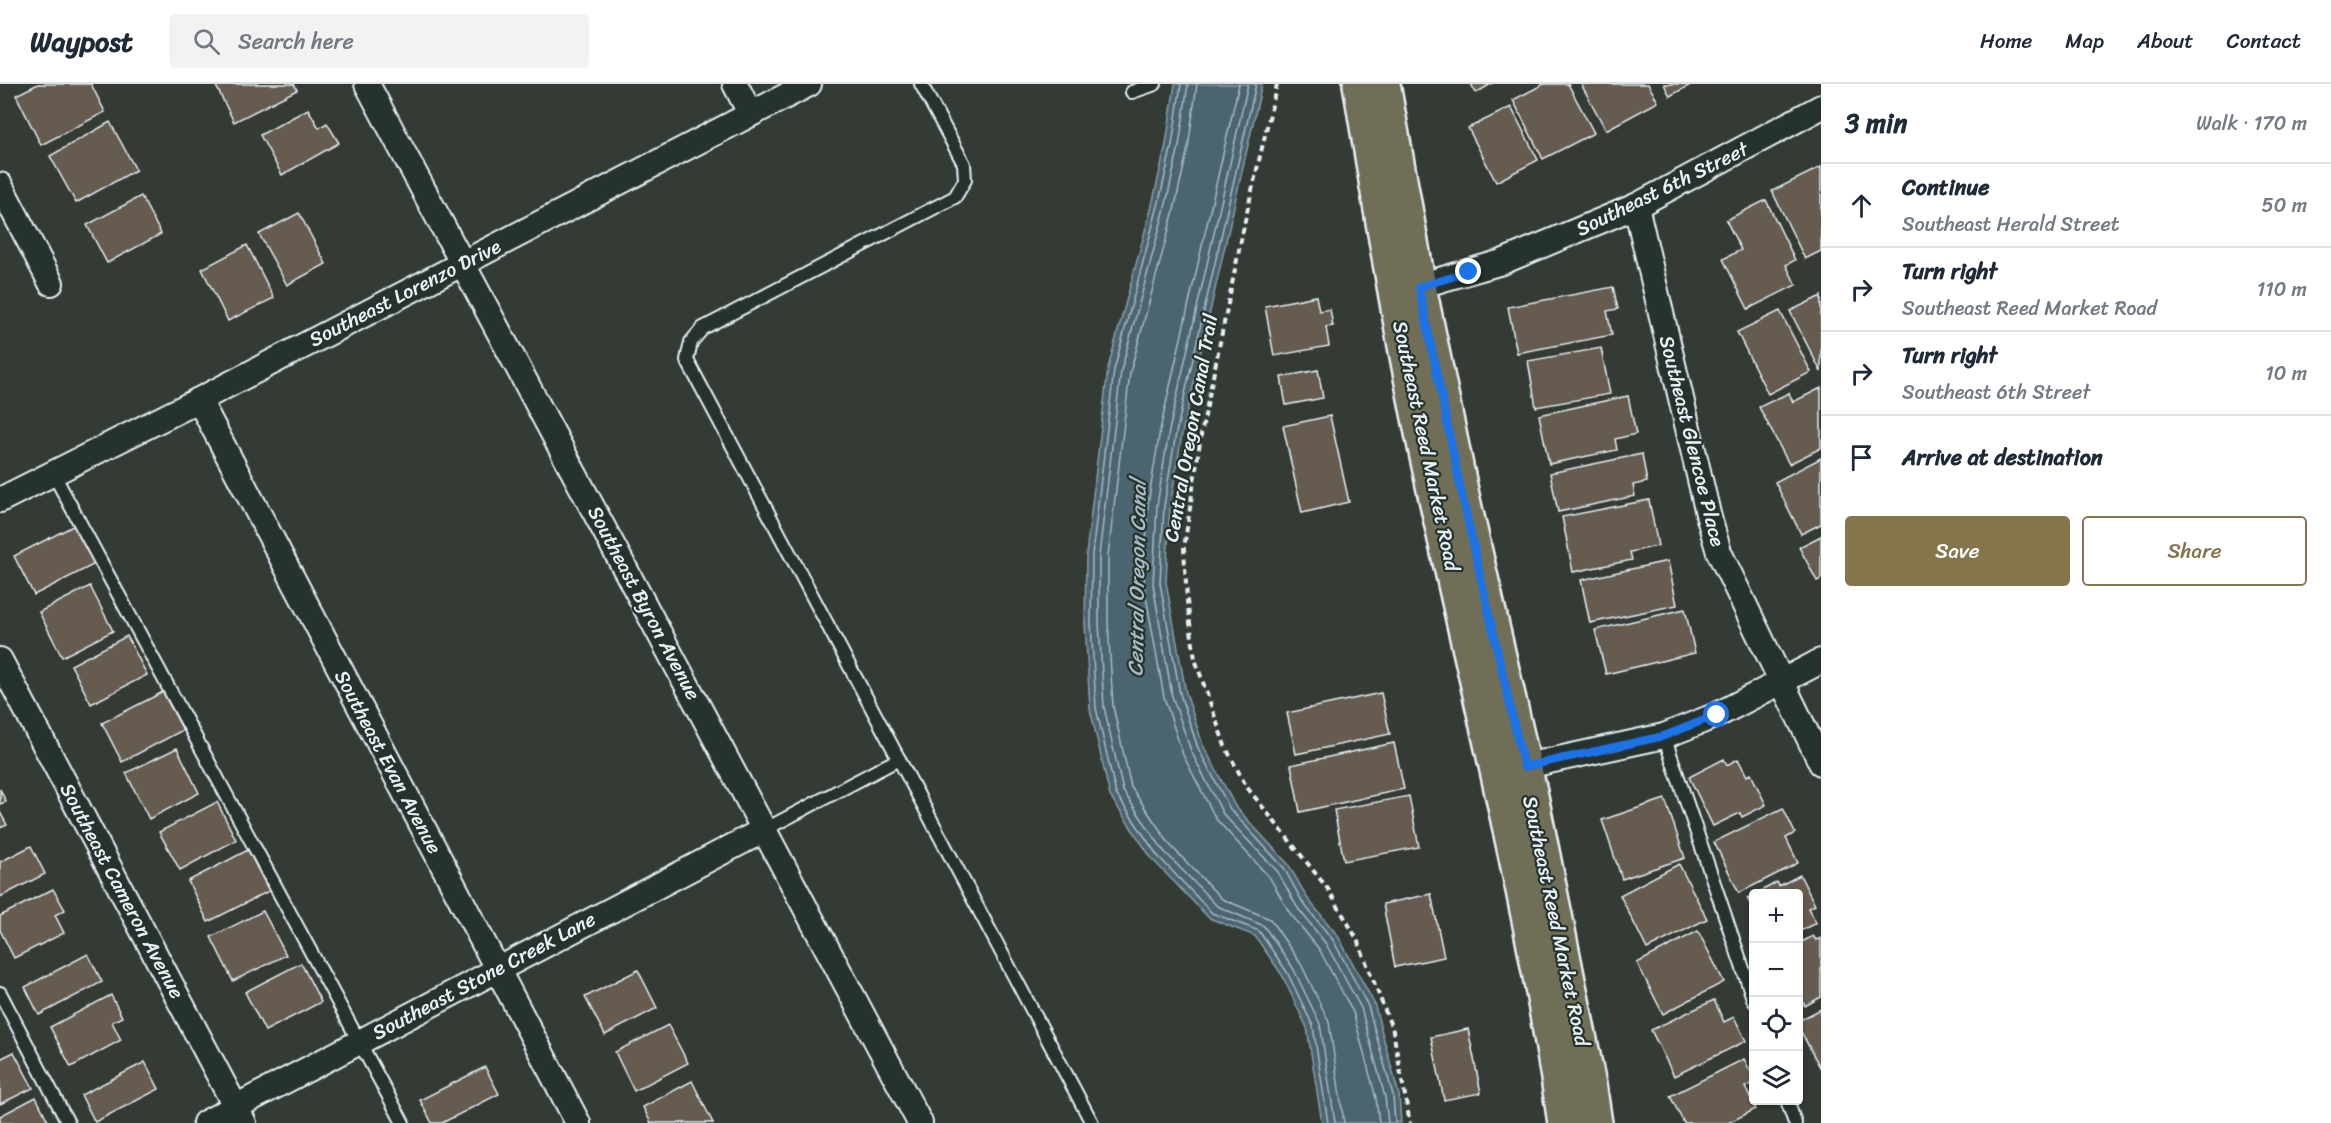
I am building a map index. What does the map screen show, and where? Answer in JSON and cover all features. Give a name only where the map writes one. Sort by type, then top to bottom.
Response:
[{"type":"main road","name":"Southeast Reed Market Road","points":[[1360,84],[1407,290]]},
{"type":"main road","name":"Southeast Reed Market Road","points":[[1383,84],[1407,290],[1436,500],[1510,770],[1559,933],[1595,1123]]},
{"type":"main road","name":"Southeast Reed Market Road","points":[[1510,770],[1565,1123]]},
{"type":"street","name":"Southeast Byron Avenue","points":[[367,84],[920,1123]]},
{"type":"street","points":[[735,84],[750,113]]},
{"type":"street","name":"Southeast Lorenzo Drive","points":[[0,500],[199,400],[809,84]]},
{"type":"street","name":"Southeast 6th Street","points":[[1407,290],[1502,262],[1636,206],[1821,107]]},
{"type":"street","points":[[0,184],[51,282]]},
{"type":"street","name":"Southeast Glencoe Place","points":[[1636,206],[1719,552],[1821,763]]},
{"type":"street","name":"Southeast Evan Avenue","points":[[199,400],[578,1123]]},
{"type":"street","name":"Southeast Cameron Avenue","points":[[0,660],[240,1115]]},
{"type":"street","points":[[1510,770],[1664,736],[1717,715],[1821,661]]},
{"type":"street","name":"Southeast Stone Creek Lane","points":[[205,1123],[240,1115],[360,1041],[764,830]]},
{"type":"lane","points":[[921,84],[964,164],[965,180],[955,197],[703,328],[691,342],[687,360],[1092,1123]]},
{"type":"lane","points":[[1132,92],[1155,84]]},
{"type":"lane","points":[[53,473],[403,1123]]},
{"type":"lane","points":[[1664,736],[1753,997]]},
{"type":"lane","points":[[764,830],[899,759]]},
{"type":"lane","points":[[0,993],[68,1123]]},
{"type":"lane","points":[[1788,1105],[1795,1123]]},
{"type":"path","name":"Central Oregon Canal Trail","points":[[1277,84],[1246,216],[1201,435],[1184,548],[1187,601],[1195,659],[1225,746],[1246,786],[1328,889],[1357,939],[1393,1031],[1410,1123]]},
{"type":"water","name":"Central Oregon Canal","points":[[1175,84],[1262,84],[1182,434],[1170,507],[1166,582],[1186,693],[1203,745],[1235,806],[1288,864],[1308,899],[1338,936],[1374,1003],[1399,1095],[1401,1123],[1322,1123],[1307,1028],[1282,975],[1255,936],[1209,918],[1152,859],[1110,796],[1090,709],[1085,623],[1086,555],[1108,368],[1152,205],[1166,144]]},
{"type":"building","points":[[38,84],[91,84],[105,112],[41,145],[16,95]]},
{"type":"building","points":[[215,84],[294,84],[297,90],[234,122]]},
{"type":"building","points":[[1471,84],[1491,84],[1476,93]]},
{"type":"building","points":[[1544,84],[1568,84],[1594,133],[1543,159],[1513,100]]},
{"type":"building","points":[[1581,84],[1648,84],[1658,102],[1606,130]]},
{"type":"building","points":[[1664,84],[1692,84],[1670,96]]},
{"type":"building","points":[[1511,107],[1538,160],[1496,182],[1468,128]]},
{"type":"building","points":[[308,109],[319,128],[327,123],[339,143],[282,175],[260,135]]},
{"type":"building","points":[[110,122],[136,170],[76,203],[50,156]]},
{"type":"building","points":[[1821,167],[1821,251],[1805,259],[1772,191]]},
{"type":"building","points":[[141,196],[161,234],[107,263],[87,225]]},
{"type":"building","points":[[1766,200],[1795,260],[1786,265],[1796,285],[1748,309],[1723,259],[1741,250],[1726,220]]},
{"type":"building","points":[[299,213],[326,264],[287,285],[259,234]]},
{"type":"building","points":[[247,245],[274,298],[228,321],[202,269]]},
{"type":"building","points":[[1613,287],[1618,309],[1607,311],[1612,335],[1517,353],[1508,307]]},
{"type":"building","points":[[1316,296],[1319,311],[1330,309],[1333,326],[1326,327],[1329,346],[1274,356],[1265,306]]},
{"type":"building","points":[[1821,296],[1821,372],[1790,311]]},
{"type":"building","points":[[1780,311],[1811,372],[1768,394],[1737,332]]},
{"type":"building","points":[[1601,348],[1610,394],[1536,407],[1528,361]]},
{"type":"building","points":[[1318,370],[1323,398],[1286,405],[1281,377]]},
{"type":"building","points":[[1821,388],[1821,448],[1789,464],[1759,407],[1789,393],[1793,402]]},
{"type":"building","points":[[1628,396],[1636,434],[1615,439],[1617,450],[1549,464],[1539,415]]},
{"type":"building","points":[[1330,416],[1349,502],[1302,513],[1283,426]]},
{"type":"building","points":[[1642,454],[1647,482],[1633,485],[1635,496],[1558,512],[1550,473]]},
{"type":"building","points":[[1821,458],[1821,524],[1801,534],[1775,482]]},
{"type":"building","points":[[1649,500],[1658,546],[1630,552],[1632,560],[1573,572],[1562,517]]},
{"type":"building","points":[[75,525],[95,564],[34,595],[14,556]]},
{"type":"building","points":[[1821,536],[1821,579],[1817,581],[1799,547]]},
{"type":"building","points":[[1668,561],[1677,605],[1590,623],[1581,580]]},
{"type":"building","points":[[90,586],[113,631],[62,657],[39,612]]},
{"type":"building","points":[[1685,609],[1695,653],[1606,674],[1595,630]]},
{"type":"building","points":[[127,636],[147,675],[91,704],[71,665]]},
{"type":"building","points":[[163,692],[183,730],[122,762],[102,723]]},
{"type":"building","points":[[1381,693],[1390,734],[1296,754],[1287,713]]},
{"type":"building","points":[[1394,743],[1404,789],[1300,812],[1291,765]]},
{"type":"building","points":[[177,748],[199,793],[149,819],[126,773]]},
{"type":"building","points":[[1724,759],[1727,765],[1738,759],[1747,776],[1751,774],[1766,805],[1742,817],[1740,813],[1713,826],[1689,777]]},
{"type":"building","points":[[0,789],[6,802],[0,804]]},
{"type":"building","points":[[1409,796],[1419,847],[1344,861],[1334,810]]},
{"type":"building","points":[[1665,799],[1685,858],[1622,879],[1602,820]]},
{"type":"building","points":[[217,802],[236,840],[180,870],[159,832]]},
{"type":"building","points":[[1783,808],[1795,833],[1786,838],[1798,863],[1739,893],[1714,842]]},
{"type":"building","points":[[0,812],[7,825],[0,828]]},
{"type":"building","points":[[31,846],[45,874],[0,897],[0,862]]},
{"type":"building","points":[[248,850],[269,891],[208,922],[188,881]]},
{"type":"building","points":[[1679,864],[1707,919],[1647,949],[1620,895]]},
{"type":"building","points":[[1800,875],[1815,905],[1808,908],[1816,923],[1803,930],[1803,889],[1765,889],[1777,882],[1779,886]]},
{"type":"building","points":[[53,889],[65,910],[55,915],[64,933],[14,958],[0,930],[0,916]]},
{"type":"building","points":[[1431,894],[1444,957],[1395,967],[1383,904]]},
{"type":"building","points":[[263,911],[286,955],[233,981],[211,937]]},
{"type":"building","points":[[1698,931],[1724,982],[1663,1014],[1637,963]]},
{"type":"building","points":[[1813,936],[1816,940],[1821,938],[1821,997],[1805,1006],[1803,1003],[1803,941]]},
{"type":"building","points":[[88,954],[102,982],[39,1015],[25,987]]},
{"type":"building","points":[[301,963],[321,1002],[265,1031],[245,992]]},
{"type":"building","points":[[638,970],[657,1008],[605,1035],[585,997]]},
{"type":"building","points":[[111,995],[122,1017],[112,1022],[121,1040],[71,1067],[50,1027]]},
{"type":"building","points":[[1714,1000],[1724,1022],[1734,1017],[1746,1041],[1674,1076],[1651,1030]]},
{"type":"building","points":[[1821,1009],[1821,1069],[1803,1035],[1803,1018]]},
{"type":"building","points":[[668,1025],[688,1063],[634,1091],[615,1052]]},
{"type":"building","points":[[1468,1029],[1481,1093],[1444,1100],[1431,1037]]},
{"type":"building","points":[[14,1052],[33,1088],[0,1104],[0,1059]]},
{"type":"building","points":[[1744,1059],[1749,1068],[1749,1085],[1745,1087],[1749,1095],[1749,1105],[1754,1105],[1756,1109],[1728,1123],[1684,1123],[1670,1096]]},
{"type":"building","points":[[145,1062],[159,1089],[95,1122],[81,1095]]},
{"type":"building","points":[[485,1067],[499,1094],[442,1123],[432,1123],[420,1100]]},
{"type":"building","points":[[692,1081],[713,1123],[651,1123],[643,1107]]},
{"type":"building","points":[[36,1097],[49,1123],[0,1123],[0,1116]]},
{"type":"route","points":[[1469,272],[1419,287],[1462,495],[1524,767],[1664,736],[1717,715]]}]
